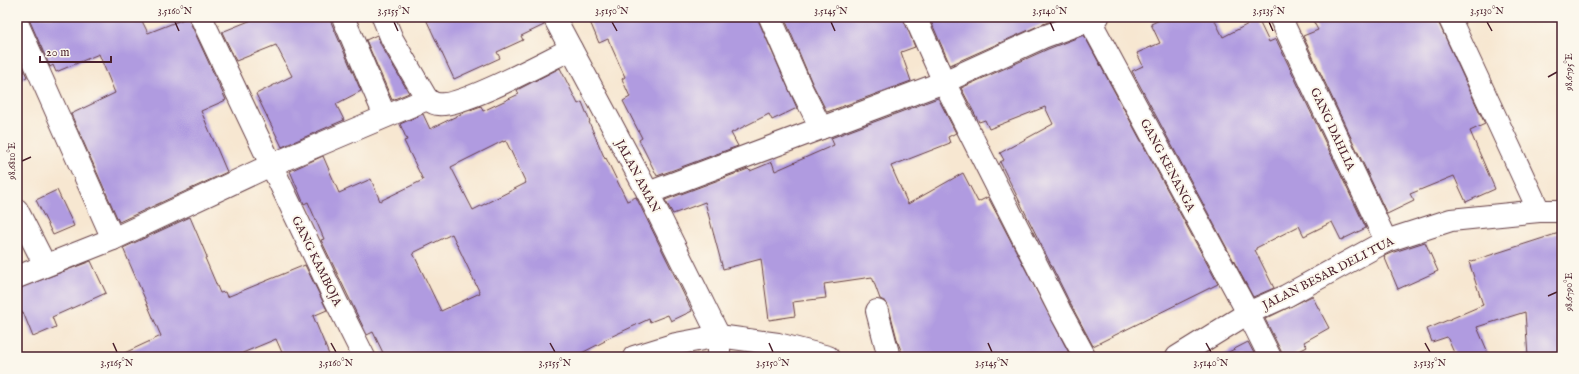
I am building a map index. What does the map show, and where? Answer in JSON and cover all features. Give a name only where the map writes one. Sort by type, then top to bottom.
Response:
[{"type":"street","name":"GANG KAMBOJA","points":[[201,17],[364,357]]},
{"type":"street","points":[[343,17],[385,116]]},
{"type":"street","points":[[383,17],[392,39],[427,99],[437,104],[452,103],[462,100],[571,49]]},
{"type":"street","name":"JALAN AMAN","points":[[554,17],[648,193],[719,346]]},
{"type":"street","points":[[770,17],[800,88],[821,128]]},
{"type":"street","points":[[915,17],[944,82],[1060,311],[1085,357]]},
{"type":"street","name":"GANG DAHLIA","points":[[1280,17],[1386,241]]},
{"type":"street","points":[[1449,17],[1539,211]]},
{"type":"street","points":[[648,193],[944,82],[1043,37],[1092,18]]},
{"type":"street","name":"GANG KENANGA","points":[[1092,18],[1270,357]]},
{"type":"street","points":[[17,23],[113,239]]},
{"type":"street","points":[[17,277],[113,239],[271,165],[427,99]]},
{"type":"street","points":[[17,210],[45,265]]},
{"type":"street","name":"JALAN BESAR DELI TUA","points":[[1182,356],[1248,314],[1286,296],[1386,241],[1451,220],[1562,210]]},
{"type":"street","points":[[877,311],[889,357]]},
{"type":"street","points":[[634,357],[676,344],[719,346],[778,344],[828,357]]},
{"type":"building","points":[[28,17],[140,17],[148,33],[189,17],[226,100],[201,111],[227,172],[119,222],[71,114],[115,93],[99,54],[56,72],[53,65],[50,67]]},
{"type":"building","points":[[259,17],[331,17],[331,22],[361,91],[336,104],[344,120],[282,147],[256,94],[292,76],[276,45],[236,61],[222,32]]},
{"type":"building","points":[[425,17],[542,17],[544,25],[521,36],[523,40],[497,52],[500,58],[454,79]]},
{"type":"building","points":[[588,17],[758,17],[797,108],[772,120],[769,114],[731,133],[738,146],[657,176],[639,140],[642,138],[623,101],[630,97],[622,79],[625,77],[608,39],[599,43]]},
{"type":"building","points":[[784,17],[903,17],[915,47],[901,52],[911,81],[827,112],[812,83]]},
{"type":"building","points":[[929,17],[1061,17],[950,65]]},
{"type":"building","points":[[1166,17],[1213,17],[1223,37],[1258,19],[1269,42],[1276,39],[1366,228],[1341,240],[1332,222],[1304,236],[1299,226],[1256,248],[1255,250],[1274,288],[1253,297],[1132,71],[1143,66],[1137,53],[1160,43],[1151,24]]},
{"type":"building","points":[[1311,17],[1436,17],[1485,124],[1470,131],[1495,189],[1466,202],[1454,176],[1410,194],[1414,201],[1387,214],[1303,36],[1318,30]]},
{"type":"building","points":[[377,35],[381,45],[409,93],[392,100],[366,40]]},
{"type":"building","points":[[1084,35],[1218,284],[1093,346],[1000,162],[1004,160],[1000,153],[1053,124],[1045,107],[989,129],[985,120],[979,122],[961,88],[1048,49]]},
{"type":"building","points":[[17,54],[27,77],[17,82]]},
{"type":"building","points":[[560,68],[578,104],[582,102],[605,159],[606,158],[627,201],[636,197],[692,311],[671,321],[668,315],[650,322],[649,319],[604,340],[605,341],[574,357],[385,357],[373,332],[367,335],[321,240],[324,239],[308,202],[304,204],[290,171],[323,156],[339,193],[371,179],[380,201],[423,180],[404,141],[407,140],[400,124],[423,114],[430,129],[481,106],[483,111],[519,94],[517,90]],"holes":[[[503,141],[506,141],[526,183],[473,210],[451,167]],[[452,234],[480,293],[441,311],[413,253]]]},
{"type":"building","points":[[938,98],[956,133],[948,137],[950,143],[891,166],[908,204],[963,173],[978,202],[988,197],[1069,353],[1062,357],[904,357],[898,343],[889,308],[886,302],[880,299],[872,277],[824,284],[826,298],[793,302],[795,316],[769,320],[761,259],[723,269],[705,202],[673,214],[665,200],[748,169],[750,171],[772,162],[775,171],[834,145],[831,138]]},
{"type":"building","points":[[57,190],[74,226],[53,235],[36,200]]},
{"type":"building","points":[[190,217],[220,293],[225,292],[227,297],[305,265],[327,310],[313,316],[330,357],[284,357],[276,339],[233,357],[116,357],[161,336],[123,248]]},
{"type":"building","points":[[1562,232],[1562,357],[1528,357],[1525,312],[1477,327],[1490,357],[1456,357],[1447,337],[1432,342],[1427,329],[1483,305],[1469,262]]},
{"type":"building","points":[[1425,242],[1438,271],[1398,289],[1384,256]]},
{"type":"building","points":[[91,261],[106,293],[52,317],[56,327],[33,337],[23,312],[17,315],[17,289]]},
{"type":"building","points":[[1312,296],[1329,328],[1304,342],[1307,347],[1288,357],[1282,357],[1281,351],[1265,319]]},
{"type":"building","points":[[1248,342],[1256,357],[1219,357]]}]
